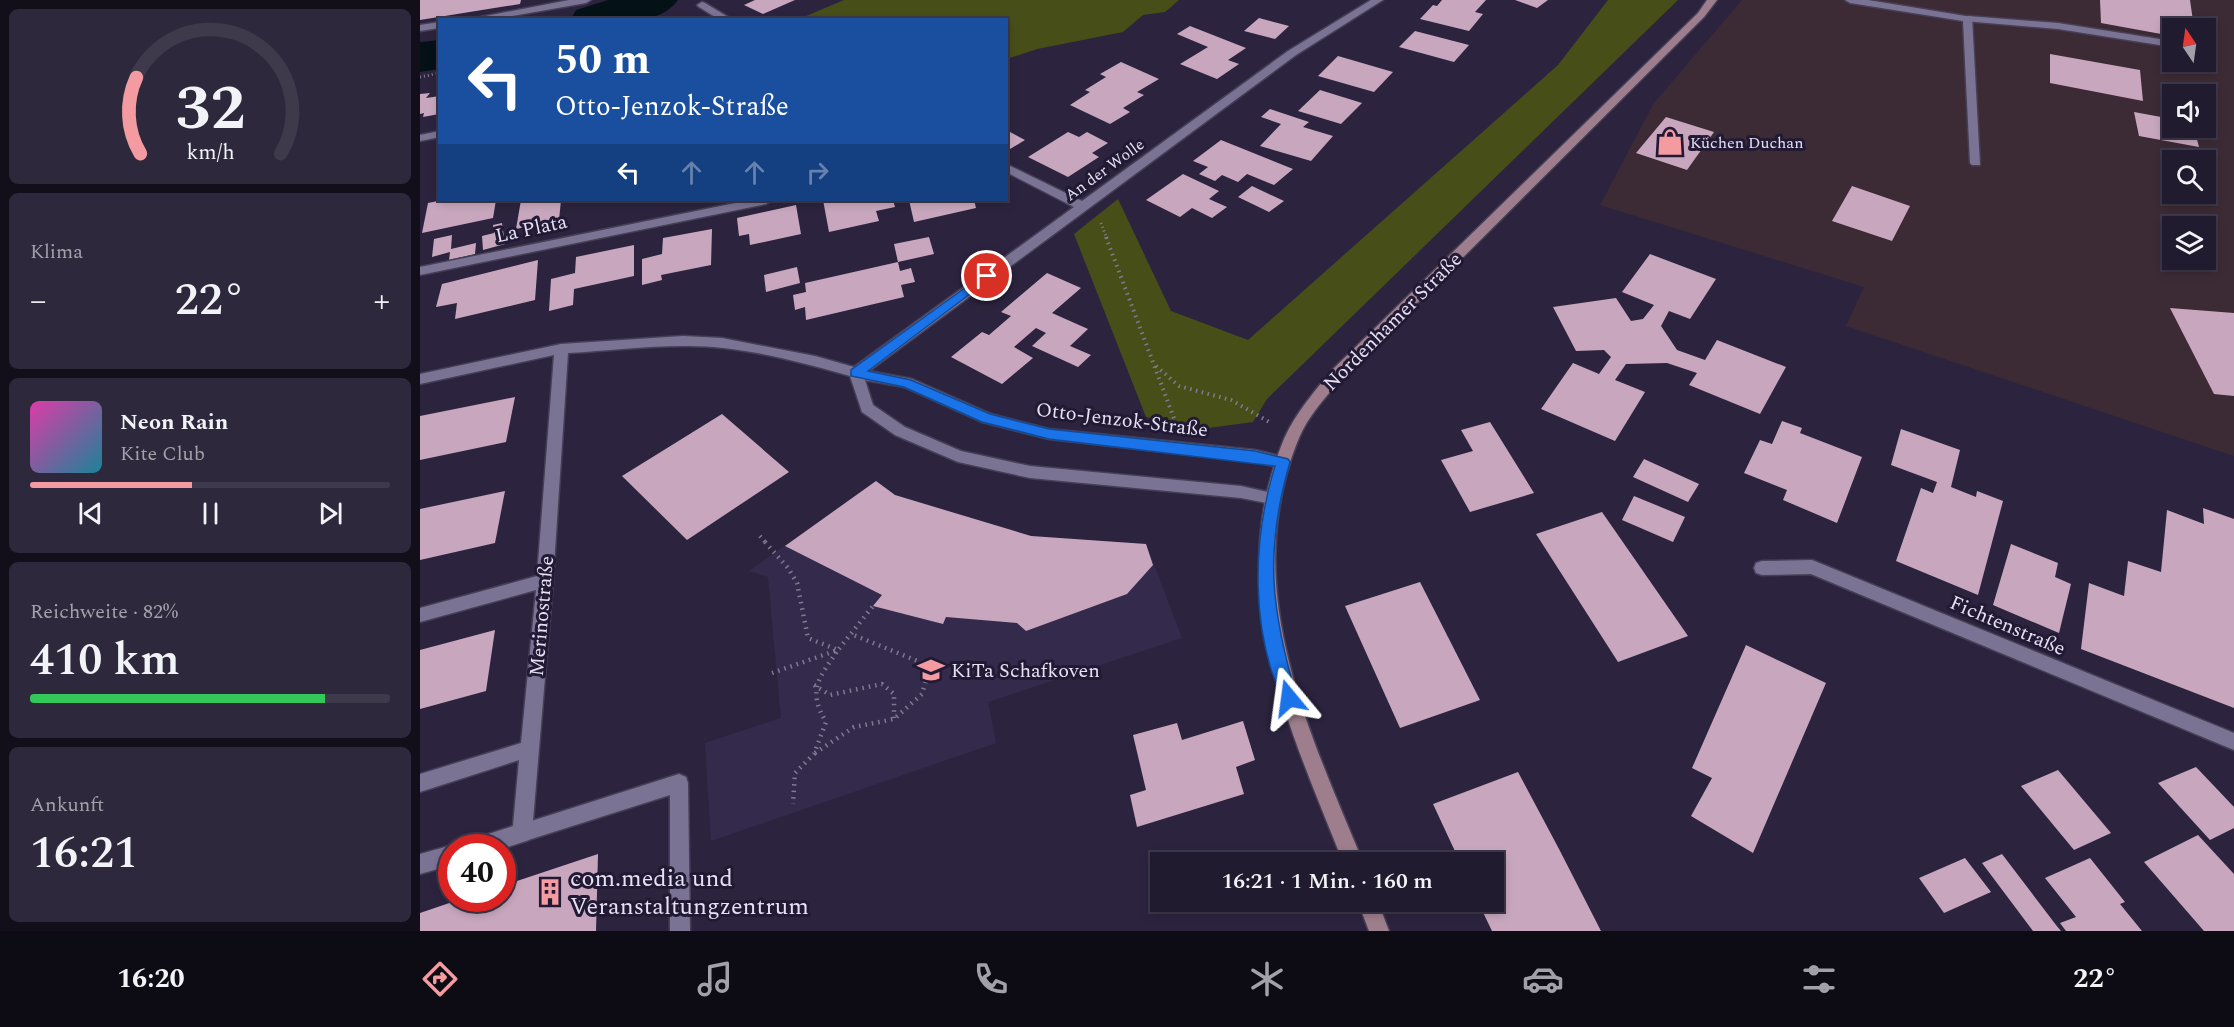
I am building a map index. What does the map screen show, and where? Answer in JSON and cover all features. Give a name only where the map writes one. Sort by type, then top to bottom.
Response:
[{"type":"street","points":[[482,18],[586,0]]},
{"type":"street","name":"An der Wolle","points":[[856,373],[1292,53],[1378,0]]},
{"type":"street","name":"Nordenhamer Straße","points":[[1349,852],[1289,698],[1273,643],[1264,573],[1266,534],[1272,498],[1293,436],[1336,375],[1701,15],[1712,0]]},
{"type":"street","points":[[1850,0],[1968,19],[2058,26],[2162,42]]},
{"type":"street","points":[[702,5],[725,18]]},
{"type":"street","points":[[1968,19],[1976,163]]},
{"type":"street","points":[[420,28],[438,25]]},
{"type":"street","points":[[420,138],[438,135]]},
{"type":"street","points":[[1008,168],[1081,206]]},
{"type":"street","name":"La Plata","points":[[420,271],[721,204],[755,201]]},
{"type":"street","name":"Otto-Jenzok-Straße","points":[[420,379],[561,349],[683,341],[722,343],[815,361],[856,373],[907,383],[987,418],[1049,434],[1255,456],[1283,462]]},
{"type":"street","name":"Merinostraße","points":[[522,833],[561,349]]},
{"type":"street","points":[[856,373],[867,408],[900,431],[958,456],[1030,472],[1241,492],[1272,498]]},
{"type":"street","name":"Fichtenstraße","points":[[1762,568],[1812,567],[2234,742]]},
{"type":"street","points":[[420,615],[544,581]]},
{"type":"street","points":[[420,783],[529,749]]},
{"type":"street","points":[[516,835],[679,783],[680,931]]},
{"type":"street","points":[[420,864],[438,859]]},
{"type":"street","points":[[1372,912],[1379,931]]},
{"type":"path","points":[[420,77],[438,73]]},
{"type":"path","points":[[1081,206],[1100,222],[1155,365],[1179,386],[1231,400],[1293,436]]},
{"type":"path","points":[[760,536],[783,561],[799,588],[800,615],[808,638],[838,650]]},
{"type":"path","points":[[814,754],[826,722],[815,706],[814,686],[838,650],[873,606]]},
{"type":"path","points":[[793,804],[795,773],[814,754],[854,727],[894,719],[922,694],[930,666],[851,634]]},
{"type":"path","points":[[772,673],[838,650]]},
{"type":"path","points":[[814,686],[830,695],[882,684],[894,694],[894,719]]},
{"type":"shaded area","points":[[1742,0],[2234,0],[2234,456],[1846,326],[1864,287],[1600,205],[1654,103]]},
{"type":"shaded area","name":"KiTa Schafkoven","points":[[876,481],[895,495],[1031,536],[1146,544],[1182,638],[988,702],[996,743],[711,841],[705,743],[781,718],[768,577],[749,571]]},
{"type":"green space","points":[[844,0],[1179,0],[1165,12],[1143,15],[1123,32],[1037,49],[1008,59],[1008,18],[801,18]]},
{"type":"green space","points":[[1608,0],[1678,0],[1267,399],[1253,422],[1201,429],[1146,417],[1074,234],[1118,199],[1171,311],[1248,340],[1558,65]]},
{"type":"building","points":[[420,0],[521,0],[520,4],[420,20]]},
{"type":"building","points":[[755,0],[795,0],[763,14],[744,5]]},
{"type":"building","points":[[1442,0],[1486,0],[1475,12],[1483,14],[1469,31],[1420,19],[1433,5],[1437,6]]},
{"type":"building","points":[[1515,0],[1548,0],[1537,8]]},
{"type":"building","points":[[2100,0],[2190,0],[2193,18],[2162,18],[2162,34],[2101,23]]},
{"type":"building","points":[[1259,18],[1289,26],[1275,39],[1244,31]]},
{"type":"building","points":[[1190,26],[1246,48],[1228,60],[1239,64],[1217,79],[1180,64],[1208,47],[1177,34]]},
{"type":"building","points":[[1415,31],[1469,45],[1454,62],[1399,47]]},
{"type":"building","points":[[2050,54],[2140,70],[2143,101],[2050,83]]},
{"type":"building","points":[[1338,56],[1393,72],[1374,92],[1318,76]]},
{"type":"building","points":[[1121,62],[1159,79],[1137,92],[1144,95],[1123,108],[1130,112],[1110,124],[1070,105],[1090,92],[1085,90],[1106,77],[1100,74]]},
{"type":"building","points":[[1320,90],[1362,103],[1341,124],[1298,111]]},
{"type":"building","points":[[430,93],[426,98],[438,96],[438,114],[423,117],[424,113],[420,114],[420,94]]},
{"type":"building","points":[[1270,109],[1309,122],[1303,127],[1333,136],[1311,161],[1260,146],[1281,124],[1261,117]]},
{"type":"building","points":[[2134,112],[2162,117],[2162,138],[2197,138],[2199,147],[2139,136]]},
{"type":"building","points":[[1666,117],[1714,132],[1687,170],[1636,153]]},
{"type":"building","points":[[1068,132],[1079,137],[1087,132],[1108,143],[1092,153],[1099,157],[1068,177],[1028,157]]},
{"type":"building","points":[[1008,133],[1025,140],[1010,149],[1008,148]]},
{"type":"building","points":[[1221,140],[1293,169],[1274,185],[1247,174],[1238,182],[1222,175],[1215,181],[1199,174],[1208,167],[1193,161]]},
{"type":"building","points":[[1183,174],[1219,191],[1209,199],[1227,207],[1212,218],[1192,208],[1180,217],[1146,200]]},
{"type":"building","points":[[1252,186],[1284,201],[1269,212],[1238,197]]},
{"type":"building","points":[[1852,186],[1910,206],[1892,241],[1832,221]]},
{"type":"building","points":[[496,201],[493,218],[422,233],[428,203]]},
{"type":"building","points":[[521,201],[561,201],[559,220],[516,229]]},
{"type":"building","points":[[823,201],[893,201],[895,207],[876,211],[879,221],[829,232]]},
{"type":"building","points":[[909,201],[974,201],[976,208],[914,222]]},
{"type":"building","points":[[796,205],[801,234],[750,245],[749,234],[739,236],[737,218]]},
{"type":"building","points":[[502,223],[505,244],[483,250],[482,236],[494,233],[493,225]]},
{"type":"building","points":[[712,229],[711,265],[661,275],[662,280],[642,285],[642,259],[662,254],[663,238]]},
{"type":"building","points":[[452,235],[451,249],[476,243],[475,254],[449,260],[450,252],[432,257],[434,239]]},
{"type":"building","points":[[929,237],[934,254],[898,262],[894,244]]},
{"type":"building","points":[[634,245],[634,276],[574,289],[573,305],[549,311],[551,279],[575,273],[576,257]]},
{"type":"building","points":[[1650,254],[1716,279],[1690,319],[1669,311],[1661,326],[1677,350],[1705,360],[1717,340],[1786,367],[1760,414],[1689,385],[1697,373],[1667,363],[1626,364],[1615,380],[1645,392],[1615,441],[1541,409],[1573,363],[1599,374],[1611,357],[1604,350],[1576,351],[1553,307],[1616,298],[1631,321],[1643,319],[1654,305],[1622,292]]},
{"type":"building","points":[[538,260],[535,300],[455,319],[457,303],[436,307],[442,284]]},
{"type":"building","points":[[898,262],[900,271],[911,268],[915,282],[901,285],[904,297],[806,320],[805,307],[795,310],[793,295],[806,292],[805,283]]},
{"type":"building","points":[[797,267],[800,283],[766,292],[764,275]]},
{"type":"building","points":[[1047,273],[1081,288],[1052,313],[1088,329],[1070,346],[1091,355],[1078,367],[1032,346],[1046,333],[1036,328],[1014,347],[1033,358],[1002,384],[951,357],[982,332],[989,335],[1011,316],[1001,312]]},
{"type":"building","points":[[2170,308],[2234,313],[2234,396],[2214,394]]},
{"type":"building","points":[[515,397],[506,442],[420,460],[420,416]]},
{"type":"building","points":[[722,414],[789,472],[687,540],[622,476]]},
{"type":"building","points":[[1782,421],[1802,428],[1800,433],[1862,457],[1837,523],[1783,500],[1787,490],[1744,473],[1760,440],[1772,444]]},
{"type":"building","points":[[1490,422],[1534,493],[1470,512],[1441,460],[1473,451],[1461,430]]},
{"type":"building","points":[[1901,429],[1960,450],[1951,487],[1976,497],[1977,491],[2003,501],[1978,595],[1896,561],[1921,488],[1933,493],[1937,482],[1891,465]]},
{"type":"building","points":[[1644,459],[1699,484],[1688,502],[1633,477]]},
{"type":"building","points":[[876,481],[895,495],[1031,536],[1146,544],[1153,565],[1127,594],[1026,631],[1017,623],[946,617],[943,624],[873,606],[882,595],[785,546]]},
{"type":"building","points":[[505,491],[495,543],[420,560],[420,509]]},
{"type":"building","points":[[1634,496],[1685,517],[1673,542],[1622,520]]},
{"type":"building","points":[[2203,508],[2234,519],[2234,708],[2081,649],[2089,583],[2124,596],[2128,561],[2161,572],[2167,510],[2204,524]]},
{"type":"building","points":[[1602,512],[1688,636],[1618,662],[1536,534]]},
{"type":"building","points":[[2011,544],[2058,563],[2055,577],[2071,584],[2059,633],[1993,605]]},
{"type":"building","points":[[1420,582],[1480,700],[1400,728],[1345,606]]},
{"type":"building","points":[[495,630],[486,691],[420,709],[420,650]]},
{"type":"building","points":[[1746,645],[1826,683],[1753,853],[1691,816],[1712,778],[1692,768]]},
{"type":"building","points":[[1243,721],[1255,760],[1236,767],[1244,794],[1137,827],[1130,795],[1146,790],[1133,735],[1177,723],[1182,740]]},
{"type":"building","points":[[2196,767],[2234,807],[2234,828],[2210,840],[2158,783]]},
{"type":"building","points":[[2058,770],[2111,833],[2074,850],[2021,786]]},
{"type":"building","points":[[1518,772],[1601,931],[1492,931],[1483,912],[1504,912],[1504,852],[1455,852],[1433,804]]},
{"type":"building","points":[[2198,835],[2234,874],[2234,931],[2204,931],[2144,862]]},
{"type":"building","name":"com.media und Veranstaltungzentrum","points":[[598,854],[596,931],[420,931],[420,913],[438,907],[438,912],[516,912],[516,881]]},
{"type":"building","points":[[2002,854],[2061,931],[2033,931],[1982,863]]},
{"type":"building","points":[[1965,858],[1991,892],[1944,913],[1919,878]]},
{"type":"building","points":[[2090,858],[2125,902],[2120,904],[2142,931],[2066,931],[2060,923],[2076,917],[2045,878]]},
{"type":"waterway","points":[[599,18],[655,0]]},
{"type":"waterway","points":[[420,57],[438,54]]},
{"type":"place","name":"Küchen Duchan","points":[[1670,142]]},
{"type":"place","name":"KiTa Schafkoven","points":[[931,670]]},
{"type":"place","name":"com.media und Veranstaltungzentrum","points":[[550,892]]},
{"type":"route","points":[[987,276],[856,373],[907,383],[987,418],[1049,434],[1255,456],[1283,462],[1272,498],[1266,534],[1264,573],[1273,643],[1289,698]]}]
